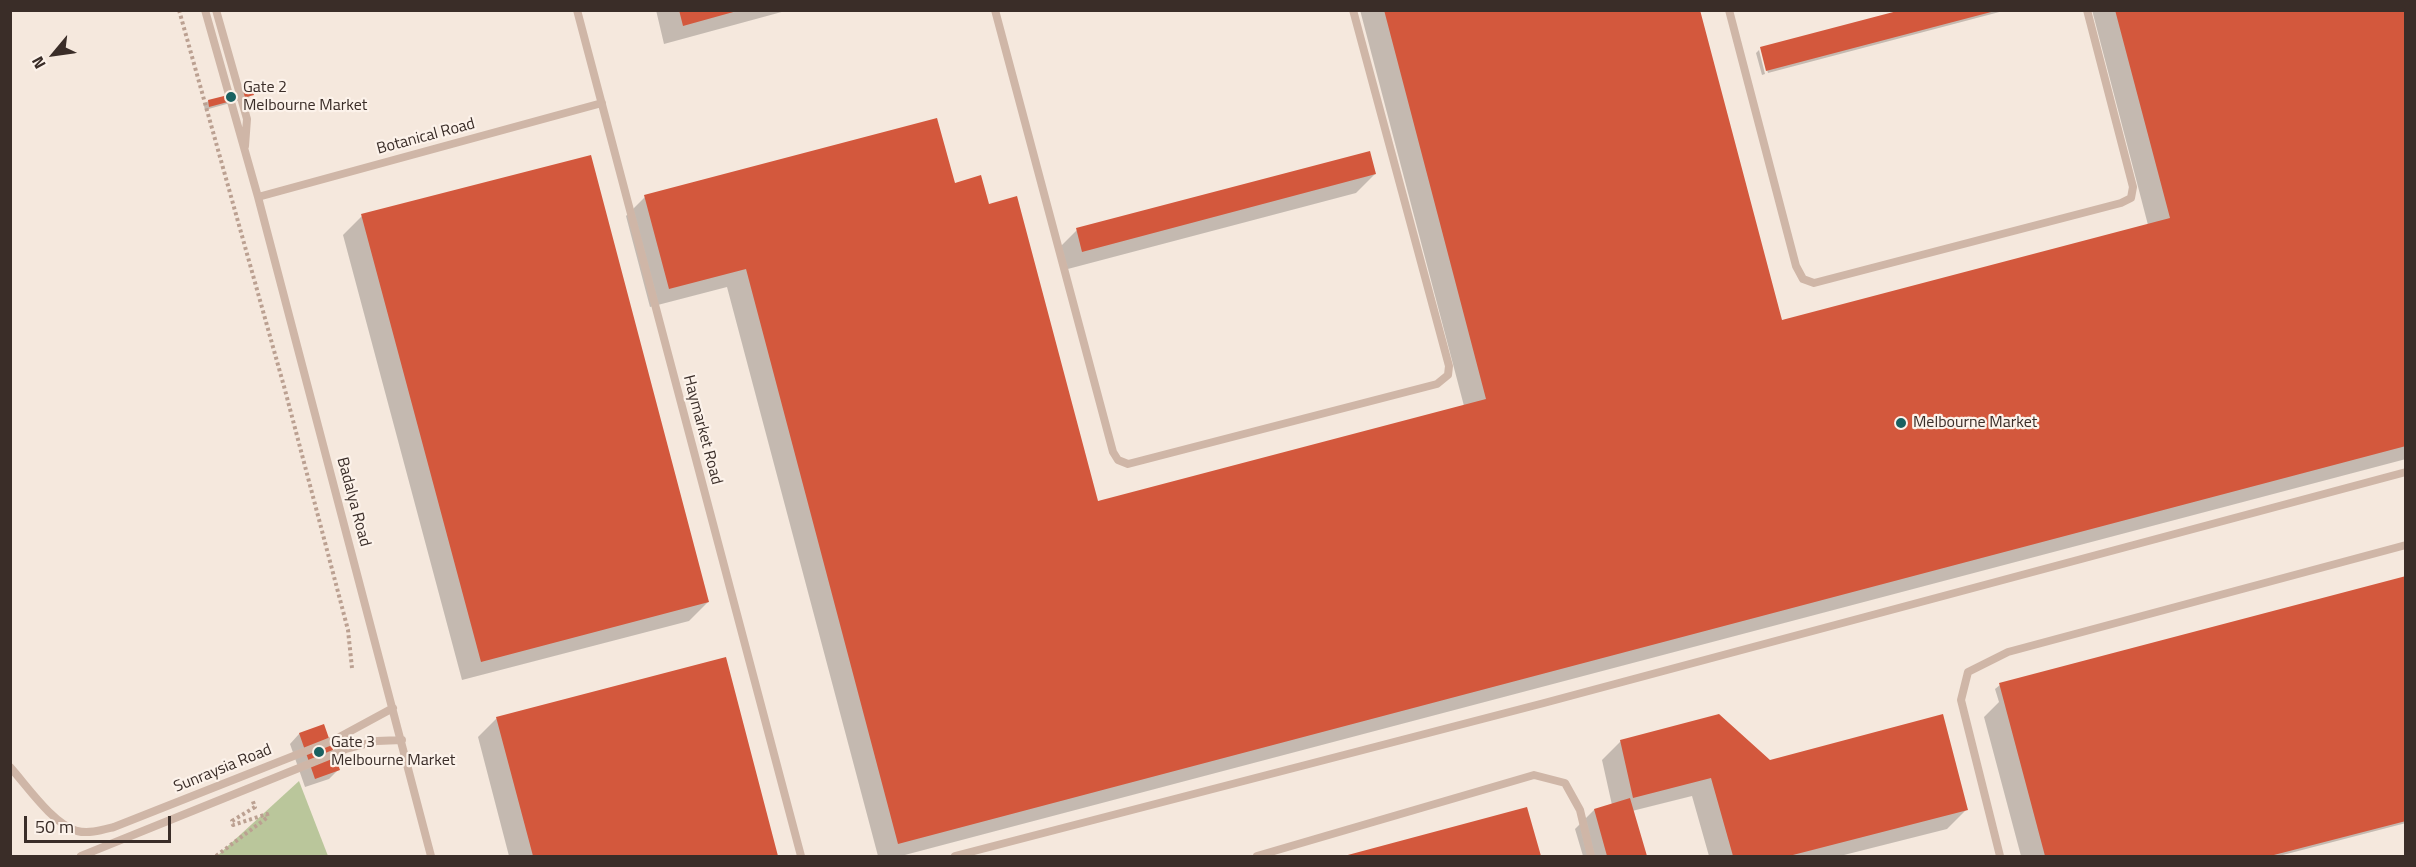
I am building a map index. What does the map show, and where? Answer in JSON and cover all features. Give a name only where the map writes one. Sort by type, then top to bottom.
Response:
[{"type":"lane","name":"Badalya Road","points":[[205,10],[258,197],[431,856]]},
{"type":"lane","name":"Badalya Road","points":[[216,10],[247,119],[245,155]]},
{"type":"lane","name":"Haymarket Road","points":[[577,10],[801,856]]},
{"type":"lane","points":[[995,10],[1113,452],[1119,460],[1128,464],[1437,384],[1448,375],[1446,354],[1353,10]]},
{"type":"lane","points":[[1729,10],[1796,266],[1803,279],[1814,283],[2121,203],[2131,198],[2133,187],[2087,10]]},
{"type":"lane","name":"Botanical Road","points":[[258,197],[602,103]]},
{"type":"lane","points":[[955,856],[1544,703],[2406,472]]},
{"type":"lane","points":[[2000,856],[1961,700],[1968,672],[2008,652],[2406,545]]},
{"type":"lane","name":"Sunraysia Road","points":[[10,767],[54,817],[66,826],[79,831],[94,832],[114,827],[334,740],[393,708]]},
{"type":"lane","name":"Sunraysia Road","points":[[81,856],[346,749],[377,741],[402,740]]},
{"type":"lane","points":[[1257,856],[1533,775],[1565,783],[1580,810],[1592,856]]},
{"type":"path","points":[[179,10],[288,402],[348,630],[352,668]]},
{"type":"path","points":[[216,856],[268,817],[267,814],[233,825],[232,821],[255,807],[248,788]]},
{"type":"green space","points":[[299,781],[328,856],[217,856]]},
{"type":"building","points":[[679,10],[737,10],[737,11],[683,26]]},
{"type":"building","name":"Melbourne Market","points":[[1384,10],[1700,10],[1782,320],[2170,218],[2115,10],[2406,10],[2406,446],[898,844],[746,269],[669,289],[644,195],[937,118],[955,183],[981,175],[989,204],[1017,196],[1098,501],[1486,399]]},
{"type":"building","points":[[1901,10],[1995,11],[1766,71],[1760,47]]},
{"type":"building","name":"Gate 2 Melbourne Market","points":[[252,89],[254,95],[209,107],[208,100]]},
{"type":"building","points":[[1370,151],[1376,174],[1082,252],[1076,228]]},
{"type":"building","points":[[591,155],[709,602],[481,662],[361,214]]},
{"type":"building","points":[[2406,576],[2406,821],[2270,856],[2045,856],[1999,683]]},
{"type":"building","points":[[726,657],[778,856],[533,856],[496,717]]},
{"type":"building","points":[[1719,714],[1770,760],[1943,714],[1968,810],[1789,856],[1733,856],[1711,778],[1633,798],[1620,740]]},
{"type":"building","name":"Gate 3 Melbourne Market","points":[[324,724],[340,770],[315,779],[299,733]]},
{"type":"building","points":[[1630,798],[1647,856],[1607,856],[1594,809]]},
{"type":"building","points":[[1527,807],[1541,856],[1344,856]]},
{"type":"place","name":"Gate 2 Melbourne Market","points":[[231,97]]},
{"type":"place","name":"Melbourne Market","points":[[1901,423]]},
{"type":"place","name":"Gate 3 Melbourne Market","points":[[319,752]]}]
